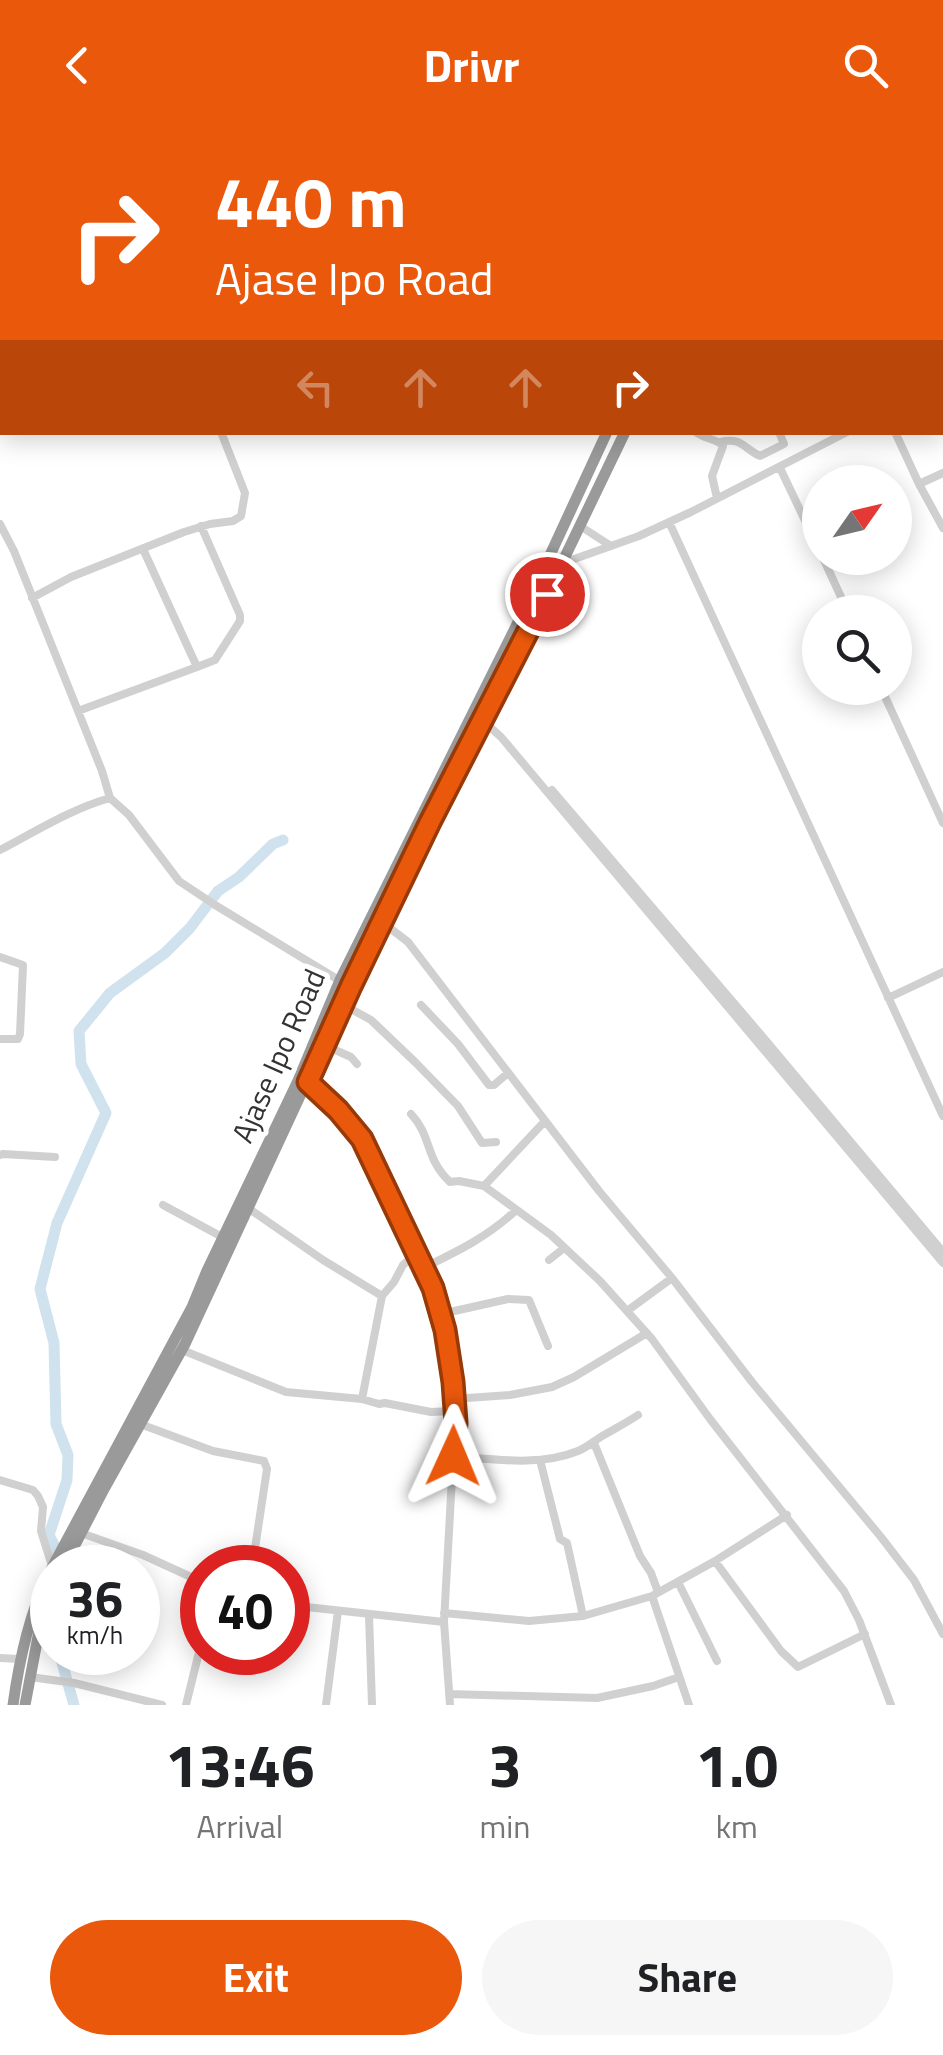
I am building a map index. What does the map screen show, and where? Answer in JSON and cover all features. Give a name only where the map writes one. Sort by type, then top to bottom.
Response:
[{"type":"highway","name":"Ajase Ipo Road","points":[[63,1545],[151,1395],[182,1350],[345,983],[606,435]]},
{"type":"highway","name":"Ajase Ipo Road","points":[[72,1545],[140,1424],[206,1273],[324,1046],[342,1004],[345,983],[382,922],[624,435]]},
{"type":"highway","name":"Ajase Ipo Road","points":[[12,1705],[30,1623]]},
{"type":"highway","points":[[25,1705],[30,1677]]},
{"type":"street","points":[[32,598],[72,577],[202,526],[236,520],[242,513],[245,493],[222,435]]},
{"type":"street","points":[[719,439],[744,444],[760,456],[784,444],[780,435]]},
{"type":"street","points":[[562,562],[669,522],[841,435]]},
{"type":"street","points":[[896,435],[943,528]]},
{"type":"street","points":[[717,498],[712,476],[724,449],[719,439]]},
{"type":"street","points":[[780,468],[802,515]]},
{"type":"street","points":[[918,484],[943,472]]},
{"type":"street","points":[[669,522],[943,1116]]},
{"type":"street","points":[[0,524],[110,798],[130,815],[179,881],[345,983]]},
{"type":"street","points":[[78,711],[216,660],[240,615],[202,526]]},
{"type":"street","points":[[580,526],[611,546]]},
{"type":"street","points":[[143,549],[196,667]]},
{"type":"street","points":[[889,705],[943,823]]},
{"type":"street","points":[[487,710],[501,732],[943,1252]]},
{"type":"street","points":[[479,725],[491,728],[501,738],[943,1263]]},
{"type":"street","points":[[0,850],[91,803],[110,798]]},
{"type":"street","points":[[382,922],[408,942],[599,1191],[881,1536],[914,1580],[943,1634]]},
{"type":"street","points":[[0,958],[24,965],[20,1034],[14,1040],[0,1038]]},
{"type":"street","points":[[888,998],[943,972]]},
{"type":"street","points":[[342,1004],[371,1020],[415,1062],[458,1106],[482,1143],[496,1142]]},
{"type":"street","points":[[421,1005],[489,1085],[508,1073]]},
{"type":"street","points":[[324,1046],[358,1064]]},
{"type":"street","points":[[302,1082],[346,1129],[383,1180],[392,1206],[425,1267],[441,1314],[456,1423],[444,1617],[450,1705]]},
{"type":"street","points":[[410,1114],[424,1131],[431,1158],[444,1177],[450,1182],[484,1186],[516,1210],[564,1248],[647,1333],[844,1591],[865,1634],[891,1705]]},
{"type":"street","points":[[484,1186],[545,1121]]},
{"type":"street","points":[[0,1156],[54,1156]]},
{"type":"street","points":[[163,1205],[224,1238]]},
{"type":"street","points":[[248,1208],[382,1296]]},
{"type":"street","points":[[425,1267],[465,1248],[516,1210]]},
{"type":"street","points":[[549,1260],[564,1248]]},
{"type":"street","points":[[362,1399],[382,1296],[403,1265],[417,1253]]},
{"type":"street","points":[[628,1311],[672,1278]]},
{"type":"street","points":[[441,1314],[508,1299],[529,1300],[548,1346]]},
{"type":"street","points":[[452,1399],[552,1387],[647,1333]]},
{"type":"street","points":[[182,1350],[286,1392],[454,1412]]},
{"type":"street","points":[[453,1456],[540,1460],[594,1444],[638,1415]]},
{"type":"street","points":[[140,1424],[212,1451],[264,1461],[267,1468],[255,1545]]},
{"type":"street","points":[[594,1444],[648,1568],[689,1705]]},
{"type":"street","points":[[540,1460],[560,1539],[567,1543],[583,1616]]},
{"type":"street","points":[[0,1480],[33,1490],[38,1496],[42,1507],[41,1531],[49,1545]]},
{"type":"street","points":[[310,1608],[369,1615],[516,1621],[583,1616],[655,1594],[787,1515]]},
{"type":"street","points":[[81,1533],[180,1572]]},
{"type":"street","points":[[715,1561],[781,1651],[798,1667],[865,1634]]},
{"type":"street","points":[[678,1582],[717,1661]]},
{"type":"street","points":[[326,1705],[338,1611]]},
{"type":"street","points":[[369,1615],[372,1705]]},
{"type":"street","points":[[0,1658],[20,1659]]},
{"type":"street","points":[[186,1705],[193,1675]]},
{"type":"street","points":[[30,1677],[74,1683],[162,1705]]},
{"type":"street","points":[[448,1694],[598,1702],[679,1677]]},
{"type":"waterway","points":[[54,1545],[49,1535],[67,1480],[68,1455],[56,1424],[54,1343],[40,1289],[57,1223],[106,1113],[81,1064],[79,1031],[110,993],[165,953],[190,928],[218,891],[273,844],[283,840]]},
{"type":"waterway","points":[[66,1675],[74,1705]]},
{"type":"route","points":[[453,1456],[453,1382],[445,1330],[425,1267],[362,1139],[308,1082],[430,822],[547,594]]}]
